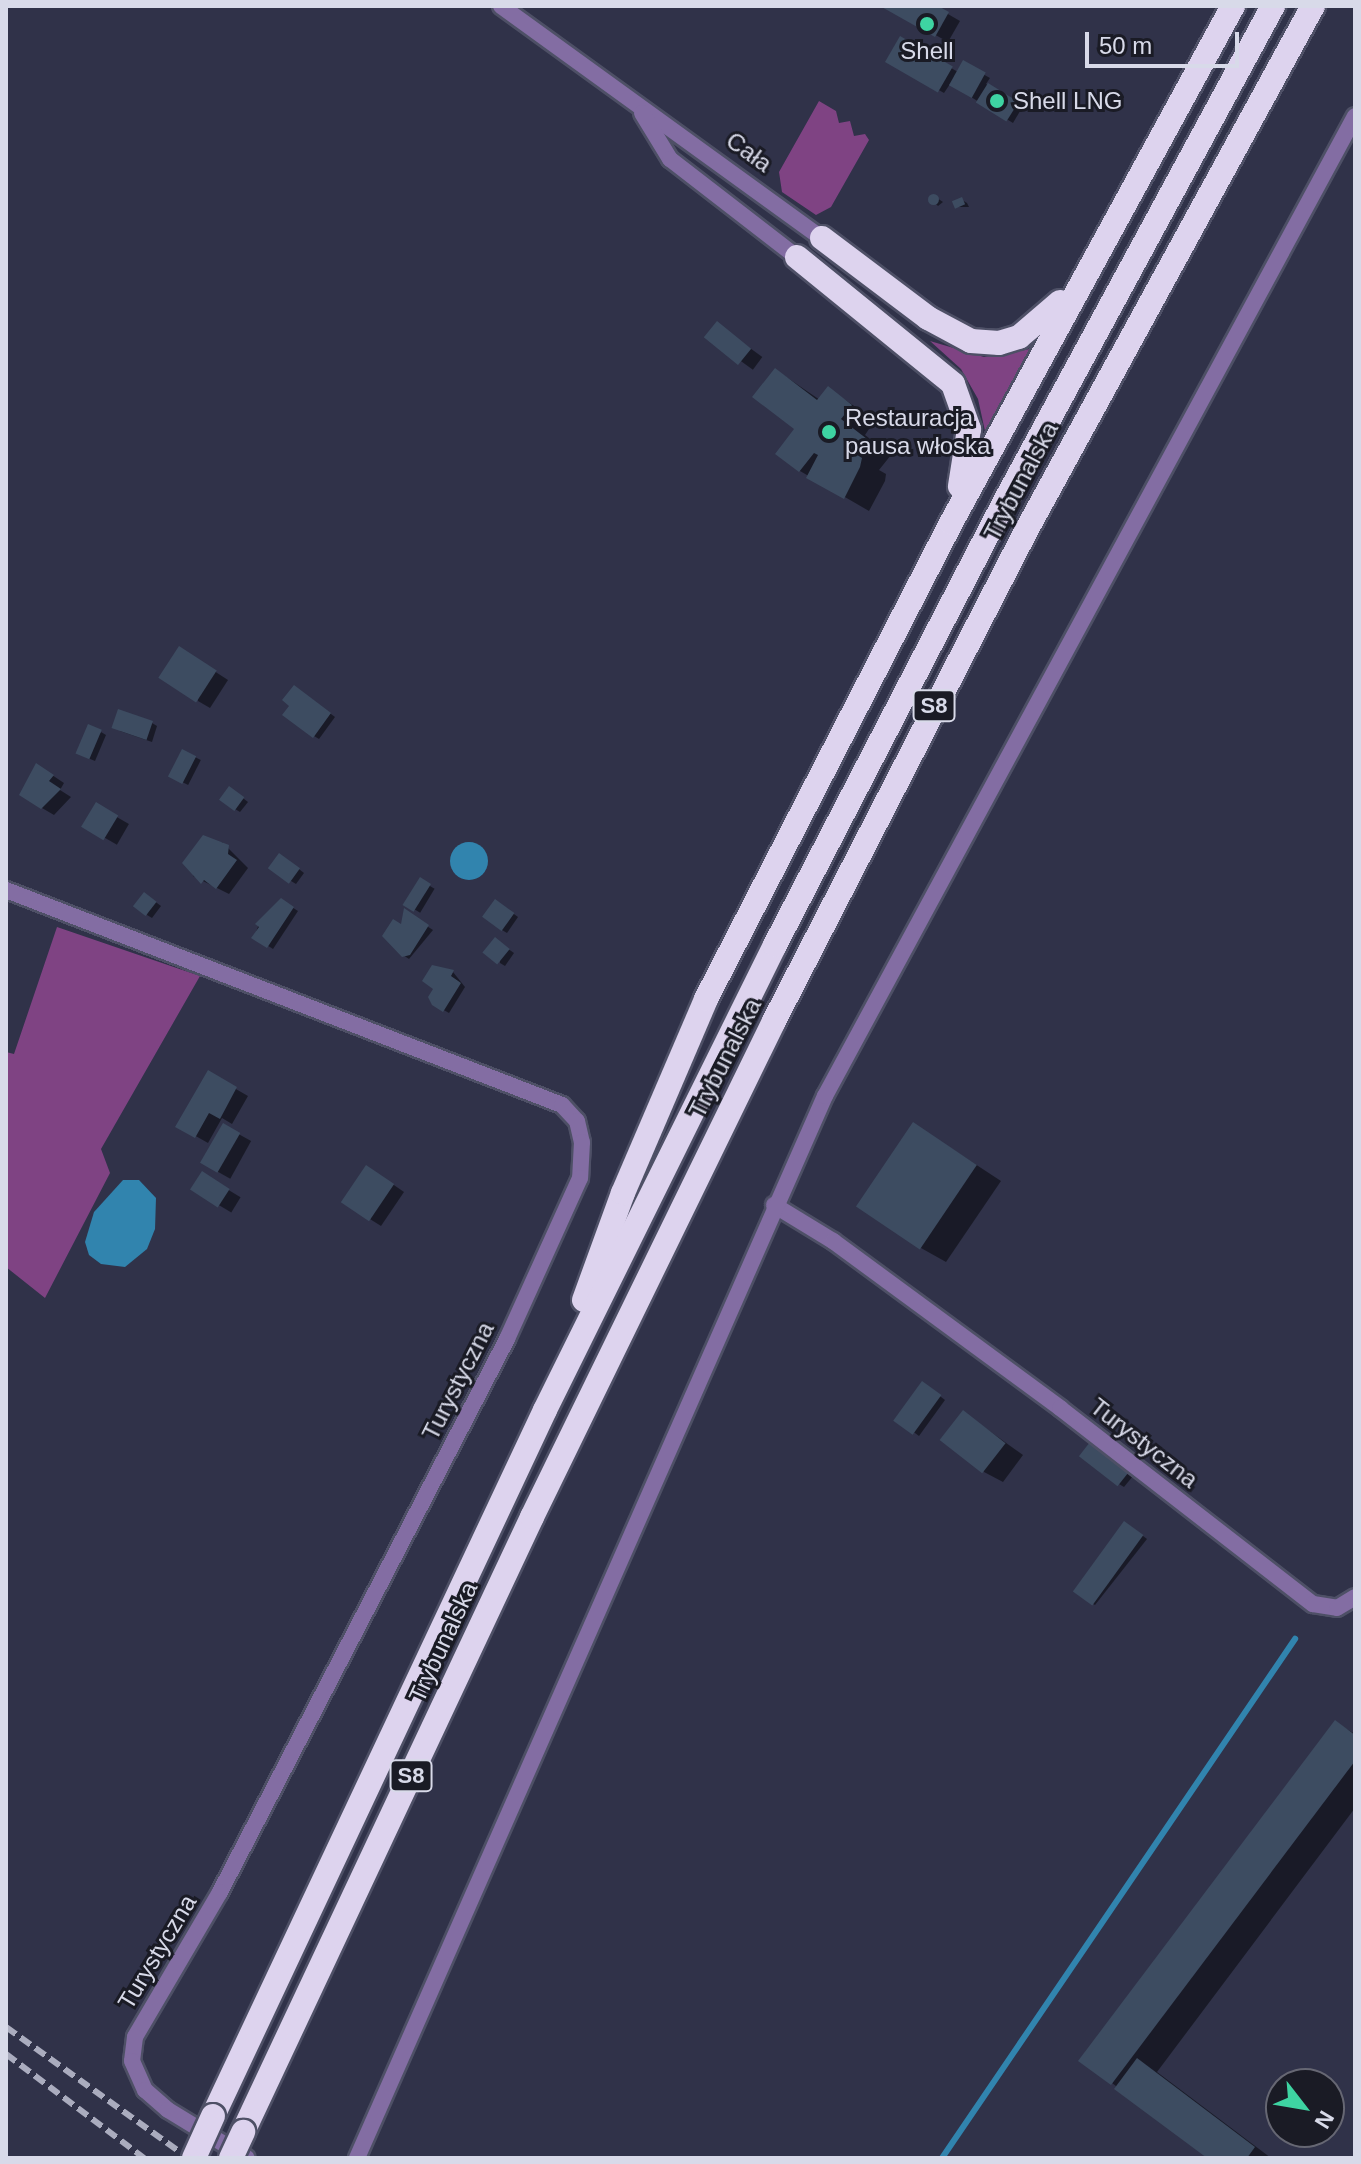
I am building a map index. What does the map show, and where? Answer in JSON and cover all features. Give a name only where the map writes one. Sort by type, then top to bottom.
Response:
[{"type":"highway","points":[[545,1410],[623,1193],[698,1016],[951,523],[1233,6]]},
{"type":"highway","name":"Trybunalska","points":[[194,2158],[545,1410],[904,693],[1273,6]]},
{"type":"highway","name":"Trybunalska","points":[[231,2158],[532,1517],[774,1021],[1069,451],[1313,6]]},
{"type":"highway","points":[[822,238],[928,318],[978,342],[1005,342],[1025,334],[1083,277]]},
{"type":"highway","points":[[797,257],[925,356],[957,390],[970,447],[951,523]]},
{"type":"street","name":"Cała","points":[[501,6],[642,113],[680,132],[822,238]]},
{"type":"street","name":"Cała","points":[[642,113],[670,159],[797,257]]},
{"type":"street","points":[[357,2158],[774,1205],[912,930],[1355,116]]},
{"type":"street","name":"Turystyczna","points":[[6,890],[562,1105],[577,1121],[582,1142],[580,1178],[507,1339],[220,1892],[135,2037],[132,2061],[145,2090],[168,2110],[247,2158]]},
{"type":"street","name":"Turystyczna","points":[[774,1205],[833,1241],[1009,1371],[1313,1604],[1337,1608],[1355,1597]]},
{"type":"shaded area","points":[[819,101],[836,111],[839,123],[850,121],[854,136],[865,134],[869,140],[831,207],[816,215],[782,192],[779,172]]},
{"type":"shaded area","points":[[930,341],[984,357],[1030,349],[985,431],[978,399],[961,369]]},
{"type":"shaded area","points":[[57,927],[200,976],[101,1149],[110,1173],[45,1298],[6,1267],[6,1052],[14,1054]]},
{"type":"water","points":[[469,842],[483,847],[488,861],[483,875],[469,880],[455,875],[450,861],[455,847]]},
{"type":"water","points":[[123,1180],[139,1180],[156,1198],[155,1229],[147,1249],[125,1267],[101,1264],[89,1255],[85,1242],[94,1212]]},
{"type":"building","name":"Shell","points":[[880,6],[938,6],[949,12],[935,37]]},
{"type":"building","points":[[900,36],[953,66],[938,92],[885,62]]},
{"type":"building","points":[[963,60],[986,73],[972,98],[949,85]]},
{"type":"building","points":[[988,83],[1019,102],[1006,122],[976,103]]},
{"type":"building","points":[[933,193],[939,199],[933,205],[927,199]]},
{"type":"building","points":[[962,197],[965,204],[955,209],[952,201]]},
{"type":"building","points":[[717,321],[751,349],[738,365],[704,337]]},
{"type":"building","points":[[775,368],[817,400],[828,386],[852,405],[841,419],[867,439],[856,454],[862,458],[860,467],[844,499],[806,478],[818,455],[814,453],[799,472],[775,454],[794,429],[752,397]]},
{"type":"building","points":[[179,646],[217,671],[196,702],[158,678]]},
{"type":"building","points":[[294,685],[331,713],[313,738],[282,715],[289,706],[282,700]]},
{"type":"building","points":[[118,709],[153,721],[146,740],[111,728]]},
{"type":"building","points":[[88,724],[102,730],[89,759],[75,753]]},
{"type":"building","points":[[182,749],[196,756],[182,784],[168,777]]},
{"type":"building","points":[[36,763],[54,775],[49,781],[61,789],[41,809],[19,795]]},
{"type":"building","points":[[229,786],[244,797],[234,811],[219,800]]},
{"type":"building","points":[[96,802],[118,815],[103,840],[81,827]]},
{"type":"building","points":[[203,835],[229,845],[228,854],[237,860],[216,889],[204,880],[201,884],[182,863]]},
{"type":"building","points":[[279,853],[300,868],[289,884],[268,868]]},
{"type":"building","points":[[420,877],[431,884],[414,912],[403,905]]},
{"type":"building","points":[[144,892],[157,902],[146,916],[133,906]]},
{"type":"building","points":[[281,898],[294,907],[267,948],[251,938],[259,927],[255,924]]},
{"type":"building","points":[[495,899],[514,913],[501,931],[482,917]]},
{"type":"building","points":[[404,908],[429,925],[410,955],[402,957],[382,936],[393,919],[401,924]]},
{"type":"building","points":[[495,937],[510,949],[497,965],[482,953]]},
{"type":"building","points":[[432,965],[454,970],[451,976],[461,983],[443,1012],[432,1005],[428,997],[433,989],[422,981]]},
{"type":"building","points":[[208,1070],[237,1087],[220,1119],[209,1113],[195,1138],[175,1127]]},
{"type":"building","points":[[913,1122],[977,1165],[920,1250],[856,1207]]},
{"type":"building","points":[[223,1123],[240,1133],[217,1173],[200,1163]]},
{"type":"building","points":[[366,1165],[394,1184],[369,1221],[341,1202]]},
{"type":"building","points":[[202,1171],[230,1189],[218,1207],[190,1189]]},
{"type":"building","points":[[922,1381],[941,1395],[913,1435],[893,1421]]},
{"type":"building","points":[[963,1410],[1006,1443],[982,1473],[940,1440]]},
{"type":"building","points":[[1090,1442],[1129,1472],[1118,1486],[1079,1456]]},
{"type":"building","points":[[1124,1521],[1143,1535],[1092,1605],[1073,1591]]},
{"type":"building","points":[[1335,1720],[1355,1735],[1355,1761],[1111,2085],[1078,2061]]},
{"type":"building","points":[[1137,2058],[1255,2147],[1247,2158],[1207,2158],[1114,2089]]},
{"type":"waterway","points":[[942,2158],[1295,1639]]},
{"type":"railway","points":[[6,2027],[188,2158]]},
{"type":"railway","points":[[6,2054],[144,2158]]},
{"type":"place","name":"Shell","points":[[927,24]]},
{"type":"place","name":"Shell LNG","points":[[997,101]]},
{"type":"place","name":"Restauracja pausa włoska","points":[[829,432]]}]
